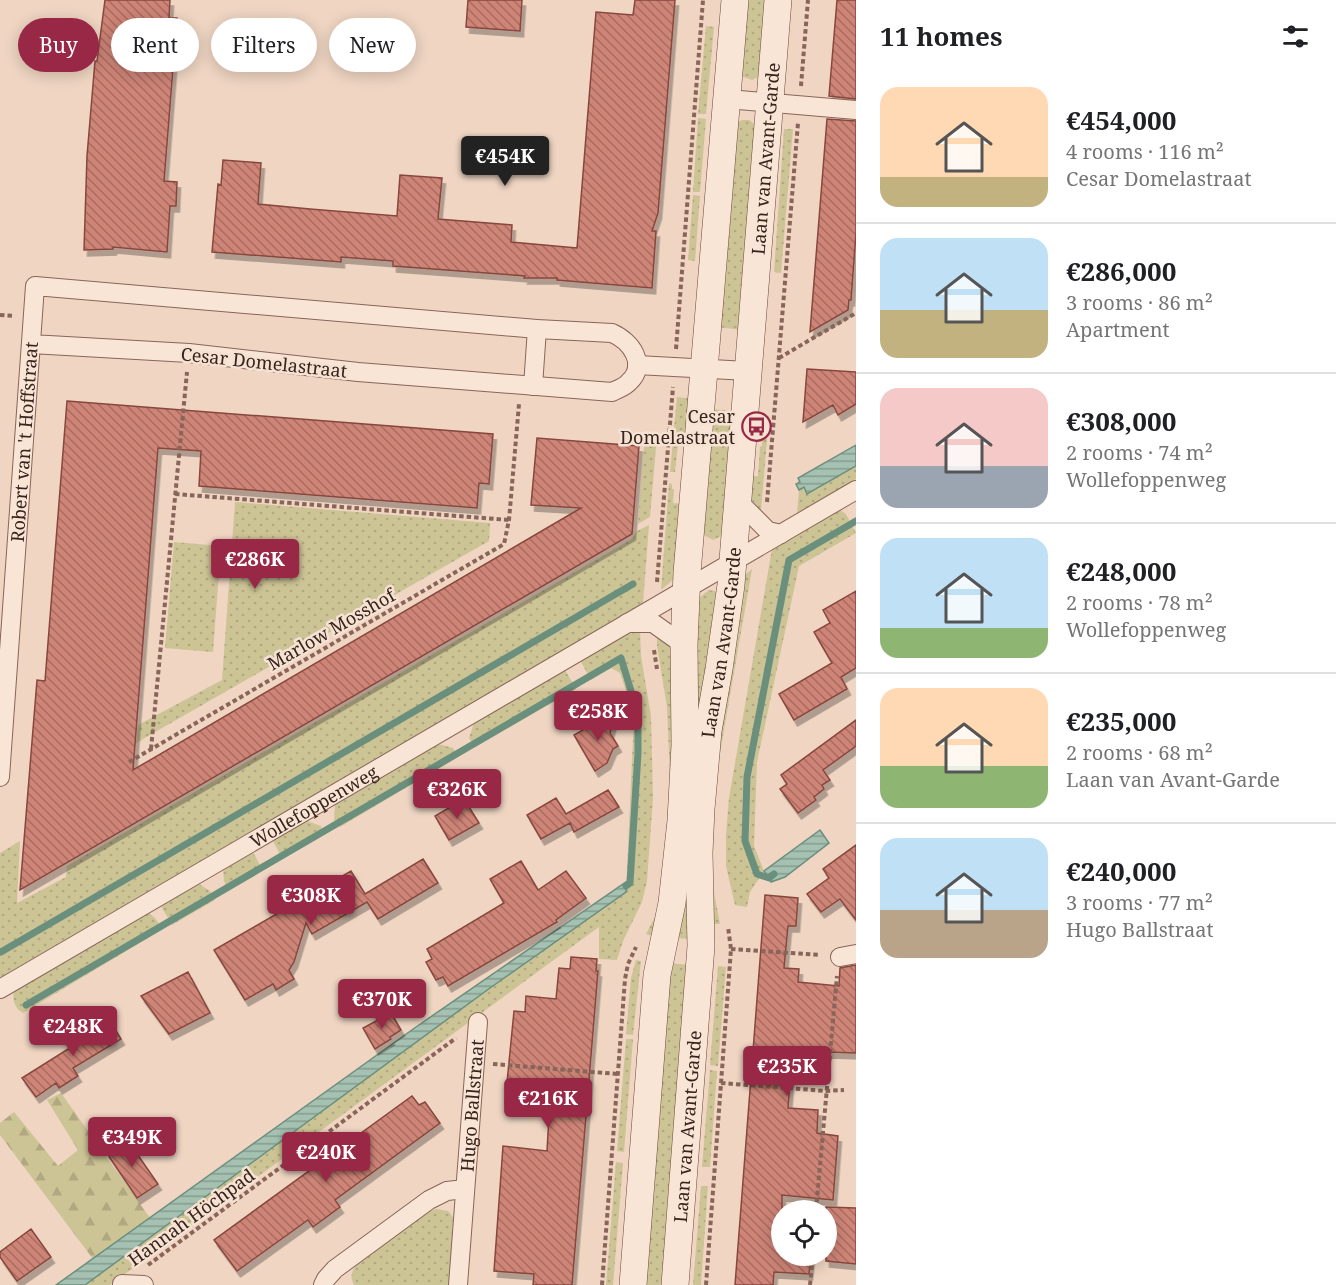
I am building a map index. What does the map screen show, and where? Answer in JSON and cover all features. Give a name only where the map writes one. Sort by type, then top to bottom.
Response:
[{"type":"street","name":"Laan van Avant-Garde","points":[[633,1285],[657,975],[673,897],[680,830],[685,745],[684,645],[687,588],[735,0]]},
{"type":"street","name":"Laan van Avant-Garde","points":[[675,1285],[701,946],[699,854],[701,809],[708,731],[726,622],[738,501],[778,0]]},
{"type":"street","points":[[727,99],[856,110]]},
{"type":"street","name":"Robert van 't Hoffstraat","points":[[0,777],[35,286],[537,329]]},
{"type":"street","points":[[526,385],[537,329],[612,333],[621,337],[633,349],[637,365],[748,370]]},
{"type":"street","name":"Cesar Domelastraat","points":[[31,344],[189,353],[358,372],[612,392],[627,384],[635,376],[637,365]]},
{"type":"street","name":"Wollefoppenweg","points":[[0,988],[626,624],[654,615],[687,588],[732,562],[773,531],[856,490]]},
{"type":"street","points":[[738,501],[773,531]]},
{"type":"street","points":[[654,615],[660,626],[684,645]]},
{"type":"street","name":"Hugo Ballstraat","points":[[458,1285],[478,1022]]},
{"type":"street","name":"Hugo Ballstraat","points":[[323,1285],[335,1269],[429,1200],[447,1191],[465,1190]]},
{"type":"street","points":[[122,1284],[144,1285]]},
{"type":"path","points":[[657,671],[653,647],[654,615],[703,0]]},
{"type":"path","points":[[773,531],[780,358],[808,0]]},
{"type":"path","points":[[780,358],[856,313]]},
{"type":"path","points":[[151,749],[189,353]]},
{"type":"path","name":"Marlow Mosshof","points":[[129,762],[504,544],[526,385]]},
{"type":"path","points":[[175,494],[509,520]]},
{"type":"path","name":"Laan van Avant-Garde","points":[[706,1285],[731,949],[726,921]]},
{"type":"path","points":[[602,1285],[625,979],[628,964],[638,942]]},
{"type":"path","points":[[731,949],[848,955],[826,1091],[817,1200]]},
{"type":"path","name":"Hannah Höchpad","points":[[122,1284],[478,1022]]},
{"type":"path","points":[[475,1063],[618,1074]]},
{"type":"path","points":[[721,1083],[826,1091],[844,1090]]},
{"type":"path","points":[[810,1285],[812,1266]]},
{"type":"green space","points":[[741,0],[770,0],[760,76],[752,80],[741,76]]},
{"type":"green space","points":[[706,26],[714,27],[706,114],[698,114]]},
{"type":"green space","points":[[698,118],[706,119],[700,192],[693,192]]},
{"type":"green space","points":[[749,120],[756,125],[743,330],[716,327],[738,122]]},
{"type":"green space","points":[[784,129],[793,129],[781,273],[774,272]]},
{"type":"green space","points":[[693,195],[700,196],[695,261],[688,260]]},
{"type":"green space","points":[[677,397],[693,399],[689,445],[678,444],[675,472],[670,472]]},
{"type":"green space","points":[[710,409],[735,411],[724,535],[713,540],[702,534]]},
{"type":"green space","points":[[763,415],[769,416],[761,511],[746,493],[748,477],[758,476]]},
{"type":"green space","points":[[645,435],[657,436],[650,517],[638,524]]},
{"type":"green space","points":[[856,466],[856,479],[797,513],[799,490],[804,487],[808,494]]},
{"type":"green space","points":[[669,483],[674,489],[673,503],[684,504],[679,575],[661,590]]},
{"type":"green space","points":[[235,502],[490,523],[489,541],[136,743],[138,725],[222,680]]},
{"type":"green space","points":[[840,510],[846,514],[856,533],[799,566],[757,762],[754,846],[764,871],[750,892],[747,907],[735,905],[726,866],[729,798],[772,549]]},
{"type":"green space","points":[[649,525],[643,603],[0,978],[0,853],[20,841],[17,903],[66,877],[67,866],[632,539],[637,531]]},
{"type":"green space","points":[[174,542],[221,546],[213,652],[165,648]]},
{"type":"green space","points":[[752,569],[715,782],[709,865],[720,924],[711,924],[704,851],[742,577]]},
{"type":"green space","points":[[709,590],[715,591],[720,596],[692,939],[674,938],[696,600]]},
{"type":"green space","points":[[640,632],[641,656],[651,716],[653,798],[647,881],[642,902],[623,941],[617,960],[599,959],[599,927],[110,1285],[85,1285],[490,988],[626,892],[634,715],[620,673],[611,668],[591,680],[580,660],[623,635]]},
{"type":"green space","points":[[657,637],[676,651],[679,745],[669,881],[666,902],[655,937],[646,934],[655,917],[662,891],[670,778],[667,707]]},
{"type":"green space","points":[[565,670],[576,689],[475,747],[469,738],[474,723]]},
{"type":"green space","points":[[438,744],[453,748],[458,757],[340,827],[334,820],[335,804]]},
{"type":"green space","points":[[307,821],[321,826],[322,835],[282,858],[273,841]]},
{"type":"green space","points":[[253,852],[262,869],[228,889],[224,881],[223,870]]},
{"type":"green space","points":[[199,884],[210,891],[215,900],[172,925],[161,906]]},
{"type":"green space","points":[[149,913],[163,929],[23,1013],[16,1007],[14,991]]},
{"type":"green space","points":[[636,960],[641,961],[633,1035],[626,1034],[631,978]]},
{"type":"green space","points":[[666,963],[692,965],[667,1285],[639,1285]]},
{"type":"green space","points":[[718,966],[726,967],[718,1066],[710,1065]]},
{"type":"green space","points":[[626,1039],[633,1039],[624,1152],[617,1151]]},
{"type":"green space","points":[[710,1070],[717,1071],[710,1167],[702,1167]]},
{"type":"green space","points":[[61,1093],[150,1218],[93,1259],[0,1135],[0,1123],[14,1112],[58,1166],[78,1150],[47,1100]]},
{"type":"green space","points":[[616,1162],[623,1163],[613,1285],[606,1285]]},
{"type":"green space","points":[[701,1186],[708,1186],[701,1285],[693,1285]]},
{"type":"green space","points":[[436,1209],[448,1211],[453,1217],[449,1285],[354,1285],[352,1274],[357,1265],[428,1212]]},
{"type":"shaded area","points":[[856,445],[856,466],[807,494],[804,487],[799,490],[796,484],[800,482],[798,478]]},
{"type":"shaded area","points":[[820,830],[829,843],[785,877],[771,882],[764,871]]},
{"type":"shaded area","points":[[626,882],[626,892],[490,988],[85,1285],[56,1285],[416,1027]]},
{"type":"building","points":[[105,0],[170,0],[169,18],[111,18],[111,72],[173,72],[164,181],[177,182],[176,206],[170,206],[167,252],[113,247],[113,249],[84,250],[87,156],[94,72],[99,72],[99,46]]},
{"type":"building","points":[[468,0],[522,0],[520,31],[466,27]]},
{"type":"building","points":[[635,0],[675,0],[658,213],[652,231],[656,231],[652,288],[557,280],[557,278],[524,278],[525,276],[393,266],[393,261],[341,257],[341,262],[212,252],[218,184],[221,185],[223,160],[261,163],[258,204],[310,209],[397,216],[400,175],[442,178],[438,219],[512,225],[511,242],[577,248],[596,12],[633,15]]},
{"type":"building","points":[[837,0],[856,0],[856,99],[829,96]]},
{"type":"building","points":[[827,119],[856,121],[856,233],[851,300],[849,300],[848,310],[810,332]]},
{"type":"building","points":[[807,369],[856,372],[856,404],[838,415],[833,405],[803,422]]},
{"type":"building","points":[[67,401],[493,434],[489,484],[479,483],[477,508],[199,486],[201,451],[158,448],[133,770],[581,508],[531,505],[537,438],[639,446],[632,534],[20,890],[37,680],[45,681]]},
{"type":"building","points":[[856,591],[856,668],[841,677],[847,689],[794,720],[779,694],[832,663],[814,632],[830,623],[823,610]]},
{"type":"building","points":[[616,711],[610,733],[618,746],[613,749],[607,763],[595,771],[574,735]]},
{"type":"building","points":[[856,720],[856,746],[823,770],[830,780],[822,785],[824,789],[814,797],[816,800],[798,813],[780,789],[787,784],[781,775]]},
{"type":"building","points":[[608,790],[619,807],[574,832],[570,823],[541,839],[527,815],[556,798],[566,814]]},
{"type":"building","points":[[464,799],[479,823],[449,840],[435,816]]},
{"type":"building","points":[[856,845],[856,920],[840,899],[821,912],[807,894],[829,878],[823,869]]},
{"type":"building","points":[[423,859],[438,883],[378,919],[367,902],[312,934],[306,923],[294,962],[289,970],[294,979],[276,990],[273,984],[245,1000],[214,950],[351,871],[365,894]]},
{"type":"building","points":[[521,861],[538,890],[566,871],[586,898],[556,920],[557,922],[448,986],[443,977],[436,980],[426,962],[432,959],[427,949],[504,903],[490,879]]},
{"type":"building","points":[[765,895],[798,898],[796,926],[788,926],[784,968],[799,969],[798,982],[839,986],[840,968],[856,965],[856,1053],[827,1052],[825,1074],[791,1070],[788,1108],[818,1110],[817,1133],[838,1136],[833,1200],[782,1195],[782,1200],[771,1200],[771,1266],[810,1266],[809,1274],[774,1272],[773,1285],[735,1285]]},
{"type":"building","points":[[571,957],[597,959],[596,971],[598,971],[572,1285],[533,1285],[534,1274],[494,1271],[503,1146],[547,1151],[550,1106],[505,1103],[514,1011],[525,1012],[526,996],[556,999],[559,968],[570,969]]},
{"type":"building","points":[[188,972],[210,1013],[169,1034],[141,996]]},
{"type":"building","points":[[391,1013],[401,1030],[375,1049],[363,1028]]},
{"type":"building","points":[[107,1016],[121,1039],[73,1068],[78,1076],[59,1088],[56,1083],[36,1097],[22,1078],[73,1046],[68,1038]]},
{"type":"building","points":[[412,1096],[419,1105],[425,1102],[440,1123],[335,1200],[340,1207],[313,1227],[308,1220],[237,1271],[214,1240]]},
{"type":"building","points":[[126,1138],[158,1184],[137,1198],[106,1152]]},
{"type":"building","points":[[837,1207],[856,1208],[856,1264],[837,1262]]},
{"type":"building","points":[[31,1229],[51,1257],[17,1281],[0,1257],[0,1252]]},
{"type":"waterway","points":[[774,874],[769,878],[757,874],[745,841],[747,777],[789,560],[856,521]]},
{"type":"waterway","points":[[1,952],[633,584]]},
{"type":"waterway","points":[[26,1005],[621,658],[638,714],[638,753],[630,883],[626,886]]},
{"type":"place","name":"Cesar Domelastraat","points":[[756,426]]}]
